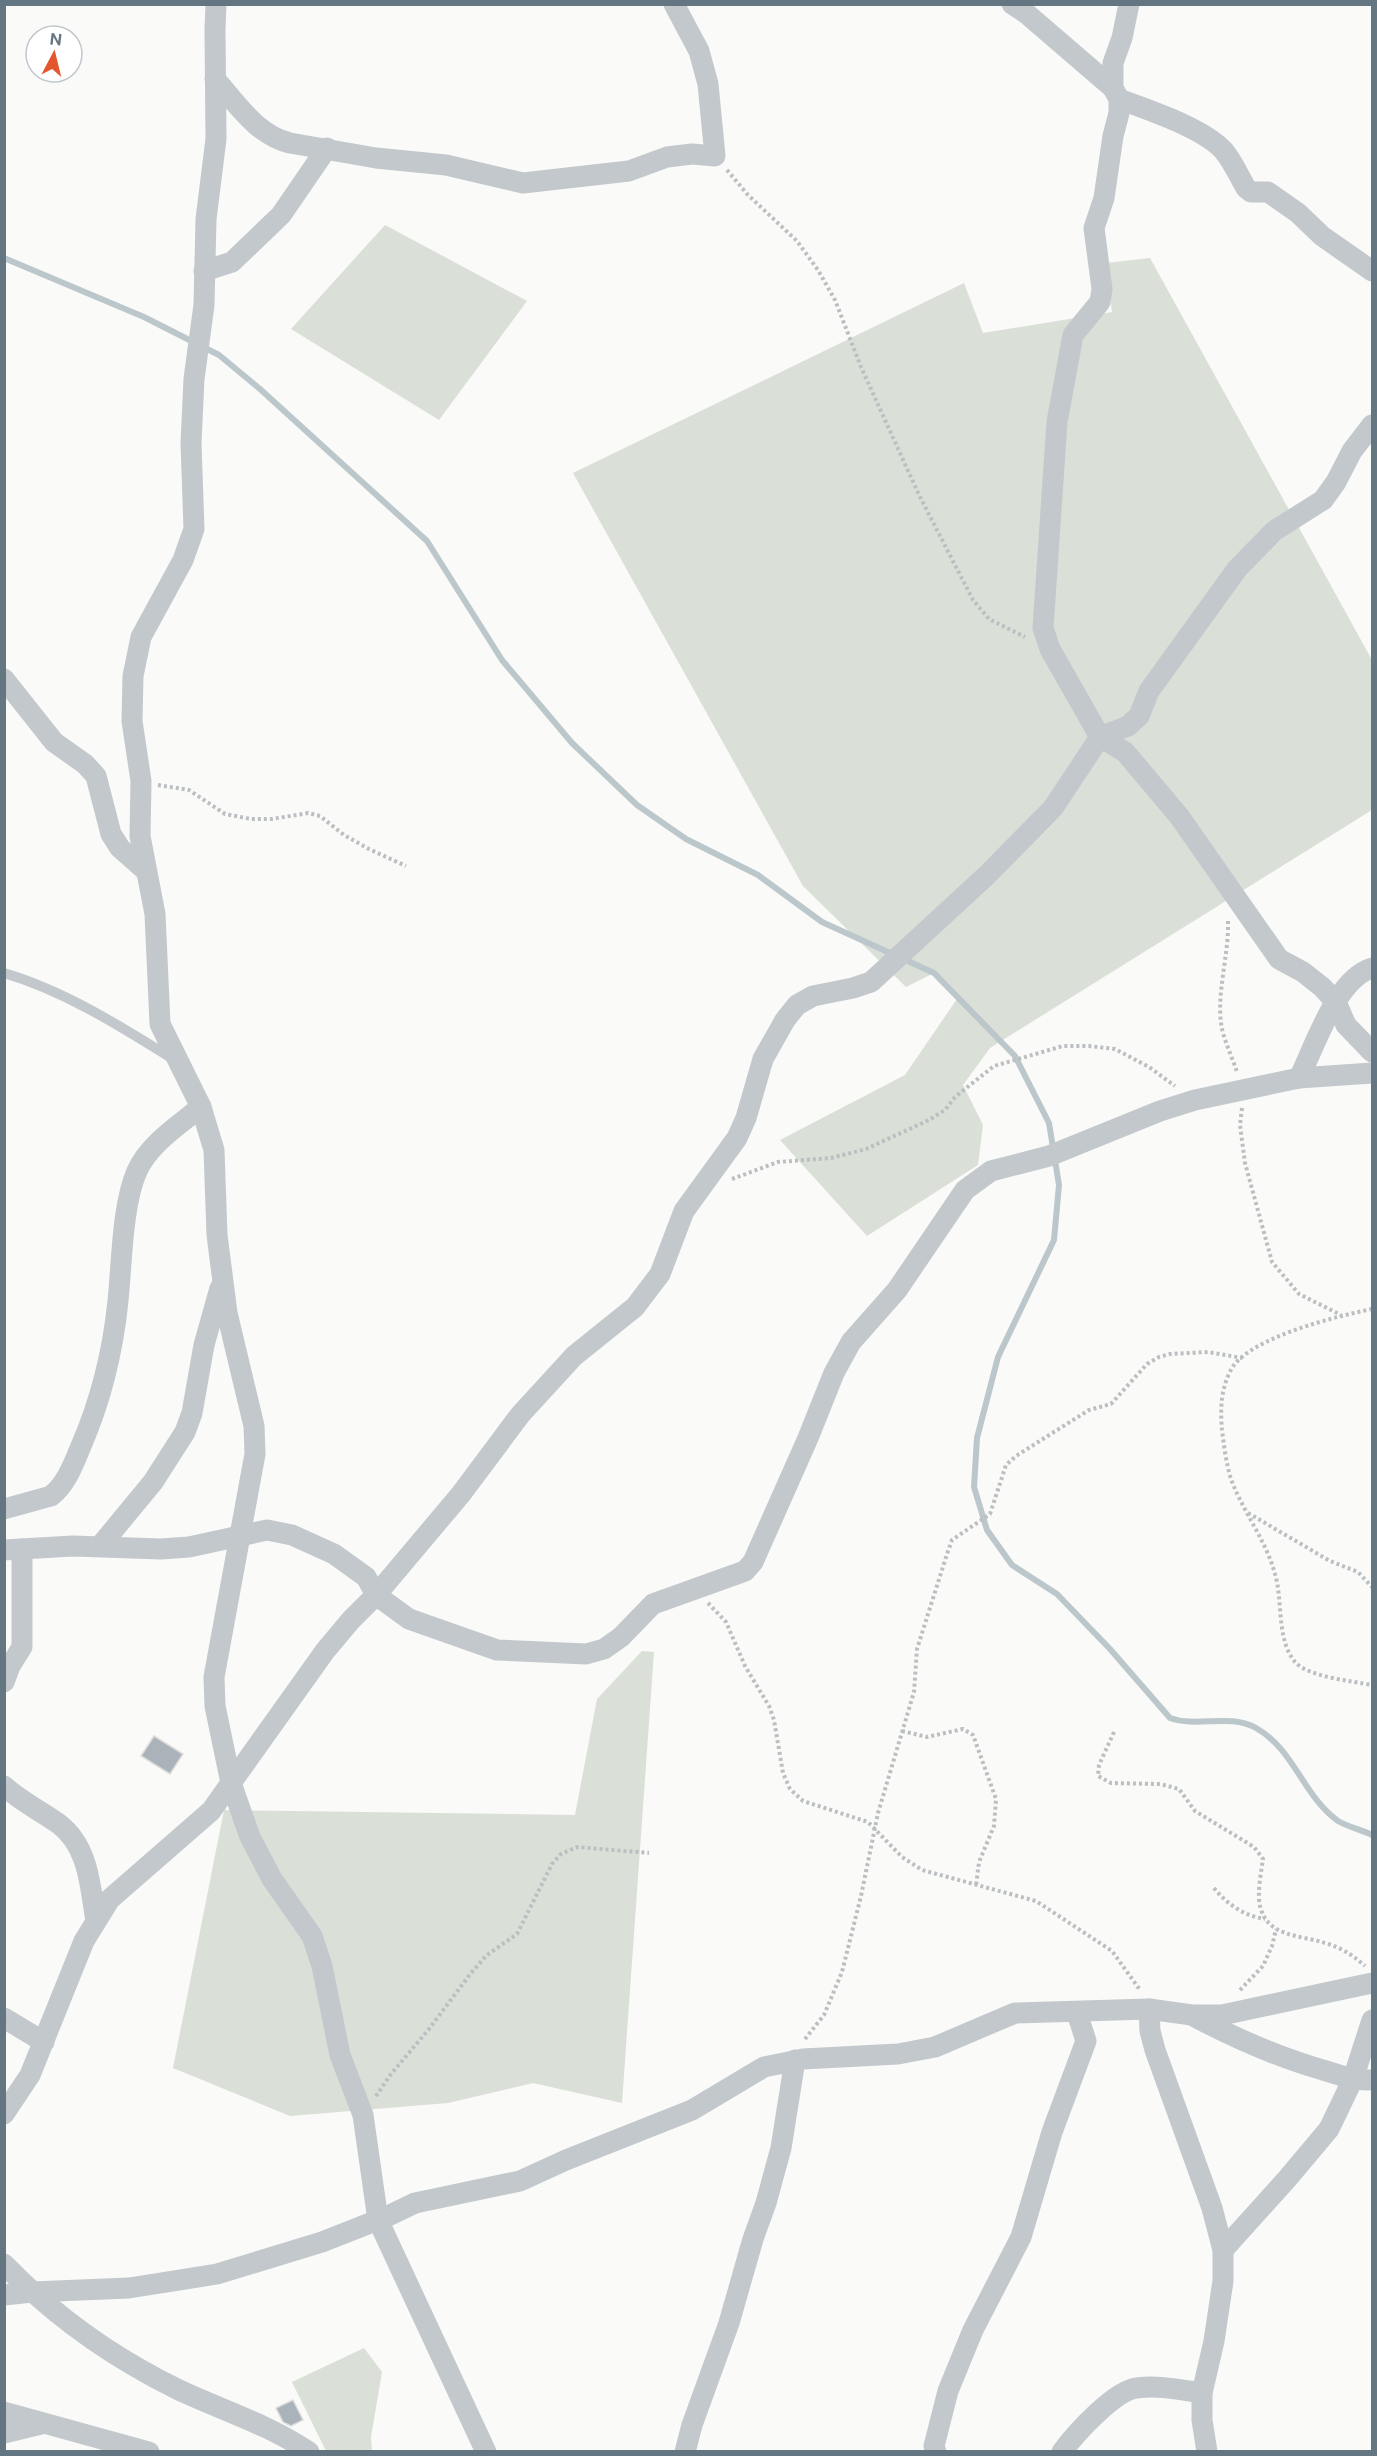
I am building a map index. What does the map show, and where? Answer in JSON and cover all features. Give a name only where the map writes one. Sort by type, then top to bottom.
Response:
[{"type":"street","points":[[216,4],[216,139],[206,219],[204,305],[194,379],[191,443],[194,529],[183,560],[141,638],[133,676],[132,721],[141,782],[140,836],[155,914],[160,1024],[201,1107],[214,1150],[217,1235],[227,1313],[254,1426],[255,1454],[214,1677],[215,1706],[231,1783],[250,1837],[272,1879],[312,1936],[322,1966],[340,2055],[363,2115],[378,2220],[486,2451]]},
{"type":"street","points":[[215,79],[265,134],[284,142],[376,158],[446,165],[523,183],[629,171],[667,157],[692,154],[715,156],[708,84],[699,51],[674,4]]},
{"type":"street","points":[[1012,4],[1027,14],[1116,94],[1204,136],[1224,151],[1246,188],[1251,192],[1268,192],[1298,213],[1322,236],[1372,271]]},
{"type":"street","points":[[1129,4],[1122,38],[1113,63],[1119,113],[1113,136],[1104,198],[1094,228],[1102,289],[1101,302],[1073,335],[1057,422],[1043,628],[1050,649],[1100,737],[1125,752],[1179,816],[1279,959],[1303,972],[1336,1002],[1346,1025],[1372,1052]]},
{"type":"street","points":[[204,271],[232,262],[281,215],[327,148]]},
{"type":"street","points":[[4,2114],[30,2075],[84,1941],[110,1899],[211,1811],[325,1651],[376,1595],[461,1494],[520,1415],[574,1356],[635,1307],[660,1274],[684,1211],[736,1138],[746,1118],[763,1059],[785,1020],[797,1005],[813,996],[871,982],[987,875],[1053,808],[1100,737],[1128,726],[1138,716],[1149,691],[1237,569],[1274,531],[1323,500],[1336,482],[1352,451],[1372,425]]},
{"type":"street","points":[[4,679],[54,742],[85,764],[96,776],[111,834],[120,848],[146,871]]},
{"type":"street","points":[[1299,1078],[1336,1002],[1353,978],[1372,968]]},
{"type":"street","points":[[4,1682],[10,1666],[22,1647],[13,1550],[101,1545],[161,1549],[189,1547],[267,1530],[303,1540],[334,1554],[366,1577],[376,1595],[409,1619],[497,1650],[586,1654],[604,1648],[621,1637],[652,1604],[745,1571],[753,1562],[834,1373],[851,1342],[897,1290],[965,1190],[991,1171],[1048,1156],[1160,1111],[1195,1100],[1299,1078],[1372,1073]]},
{"type":"street","points":[[4,1509],[51,1496],[73,1466],[86,1435],[113,1339],[128,1202],[137,1170],[152,1148],[201,1107]]},
{"type":"street","points":[[101,1545],[153,1482],[186,1432],[192,1413],[204,1345],[223,1279]]},
{"type":"street","points":[[4,1786],[60,1825],[75,1839],[84,1856],[96,1921]]},
{"type":"street","points":[[4,2295],[129,2288],[217,2274],[322,2242],[415,2203],[520,2181],[566,2160],[692,2110],[764,2067],[797,2052],[898,2054],[935,2047],[1015,2013],[1077,2013],[1149,2009],[1191,2015],[1222,2015],[1372,1983]]},
{"type":"street","points":[[1149,2009],[1150,2031],[1155,2050],[1212,2208],[1223,2250],[1223,2281],[1214,2341],[1202,2393],[1202,2420],[1207,2451]]},
{"type":"street","points":[[936,2451],[934,2446],[948,2391],[973,2330],[1021,2237],[1052,2132],[1086,2041],[1077,2013]]},
{"type":"street","points":[[1191,2015],[1248,2044],[1282,2058],[1363,2079]]},
{"type":"street","points":[[4,2018],[44,2042]]},
{"type":"street","points":[[1223,2250],[1329,2129],[1363,2079],[1372,2020]]},
{"type":"street","points":[[685,2451],[692,2425],[729,2323],[753,2239],[766,2203],[781,2148],[797,2052]]},
{"type":"street","points":[[4,2264],[32,2292],[124,2360],[177,2389],[266,2427],[309,2451]]},
{"type":"street","points":[[1062,2451],[1107,2404],[1134,2388],[1166,2387],[1202,2393]]},
{"type":"street","points":[[4,2412],[149,2451]]},
{"type":"street","points":[[4,2433],[41,2423]]},
{"type":"lane","points":[[4,973],[29,980],[104,1017],[179,1062]]},
{"type":"path","points":[[715,156],[748,195],[797,242],[818,270],[834,300],[918,495],[973,600],[989,618],[1050,649]]},
{"type":"path","points":[[141,782],[189,790],[225,814],[251,819],[272,819],[308,813],[320,816],[344,835],[406,866]]},
{"type":"path","points":[[1227,912],[1227,952],[1220,998],[1221,1025],[1244,1091],[1240,1125],[1245,1163],[1272,1262],[1299,1294],[1342,1316]]},
{"type":"path","points":[[723,1183],[752,1170],[778,1162],[831,1158],[866,1149],[929,1120],[945,1110],[955,1096],[994,1066],[1063,1046],[1115,1049],[1149,1067],[1195,1100]]},
{"type":"path","points":[[1372,1309],[1284,1334],[1242,1358],[1233,1367],[1226,1383],[1220,1413],[1231,1479],[1270,1556],[1276,1577],[1285,1643],[1295,1662],[1307,1670],[1372,1685]]},
{"type":"path","points":[[797,2052],[824,2015],[842,1972],[875,1829],[914,1692],[917,1649],[952,1540],[990,1514],[1006,1465],[1089,1410],[1111,1404],[1147,1365],[1159,1357],[1170,1354],[1208,1352],[1242,1358]]},
{"type":"path","points":[[1247,1513],[1330,1561],[1358,1572],[1372,1587]]},
{"type":"path","points":[[692,1589],[726,1622],[745,1666],[770,1706],[783,1773],[790,1789],[803,1801],[862,1819],[902,1857],[922,1870],[1036,1901],[1101,1943],[1118,1959],[1143,1994],[1149,2009]]},
{"type":"path","points":[[902,1731],[927,1737],[963,1729],[973,1735],[996,1800],[994,1826],[979,1862],[976,1886]]},
{"type":"path","points":[[1114,1732],[1099,1765],[1098,1776],[1112,1783],[1160,1784],[1179,1789],[1201,1815],[1254,1847],[1263,1859],[1259,1905],[1265,1919],[1283,1934],[1326,1943],[1353,1954],[1372,1972]]},
{"type":"path","points":[[363,2115],[391,2074],[429,2029],[471,1973],[487,1955],[517,1934],[552,1864],[561,1854],[577,1847],[649,1853]]},
{"type":"path","points":[[1214,1888],[1223,1899],[1250,1917],[1265,1919]]},
{"type":"path","points":[[1222,2015],[1243,1985],[1263,1966],[1272,1946],[1276,1929]]},
{"type":"shaded area","points":[[385,225],[527,301],[439,420],[291,329]]},
{"type":"shaded area","points":[[1150,258],[1372,660],[1372,810],[990,1048],[963,1085],[983,1125],[978,1165],[867,1236],[780,1140],[905,1075],[957,999],[934,973],[906,987],[803,886],[573,473],[964,283],[983,333],[1112,312],[1106,263]]},
{"type":"shaded area","points":[[642,1651],[654,1652],[622,2103],[533,2083],[448,2103],[290,2116],[173,2068],[224,1810],[575,1815],[597,1699]]},
{"type":"shaded area","points":[[364,2348],[382,2372],[371,2437],[372,2451],[326,2451],[292,2382]]},
{"type":"building","points":[[154,1736],[183,1754],[170,1774],[141,1756]]},
{"type":"building","points":[[293,2400],[303,2420],[291,2426],[283,2422],[276,2408]]},
{"type":"waterway","points":[[4,258],[144,317],[219,355],[260,389],[427,541],[502,660],[572,743],[637,805],[686,839],[758,875],[822,922],[934,973],[1015,1056],[1049,1123],[1059,1185],[1054,1240],[998,1357],[977,1438],[974,1487],[987,1530],[1012,1565],[1057,1594],[1110,1649],[1170,1718],[1191,1722],[1235,1722],[1256,1728],[1280,1748],[1326,1811],[1338,1821],[1372,1835]]}]
